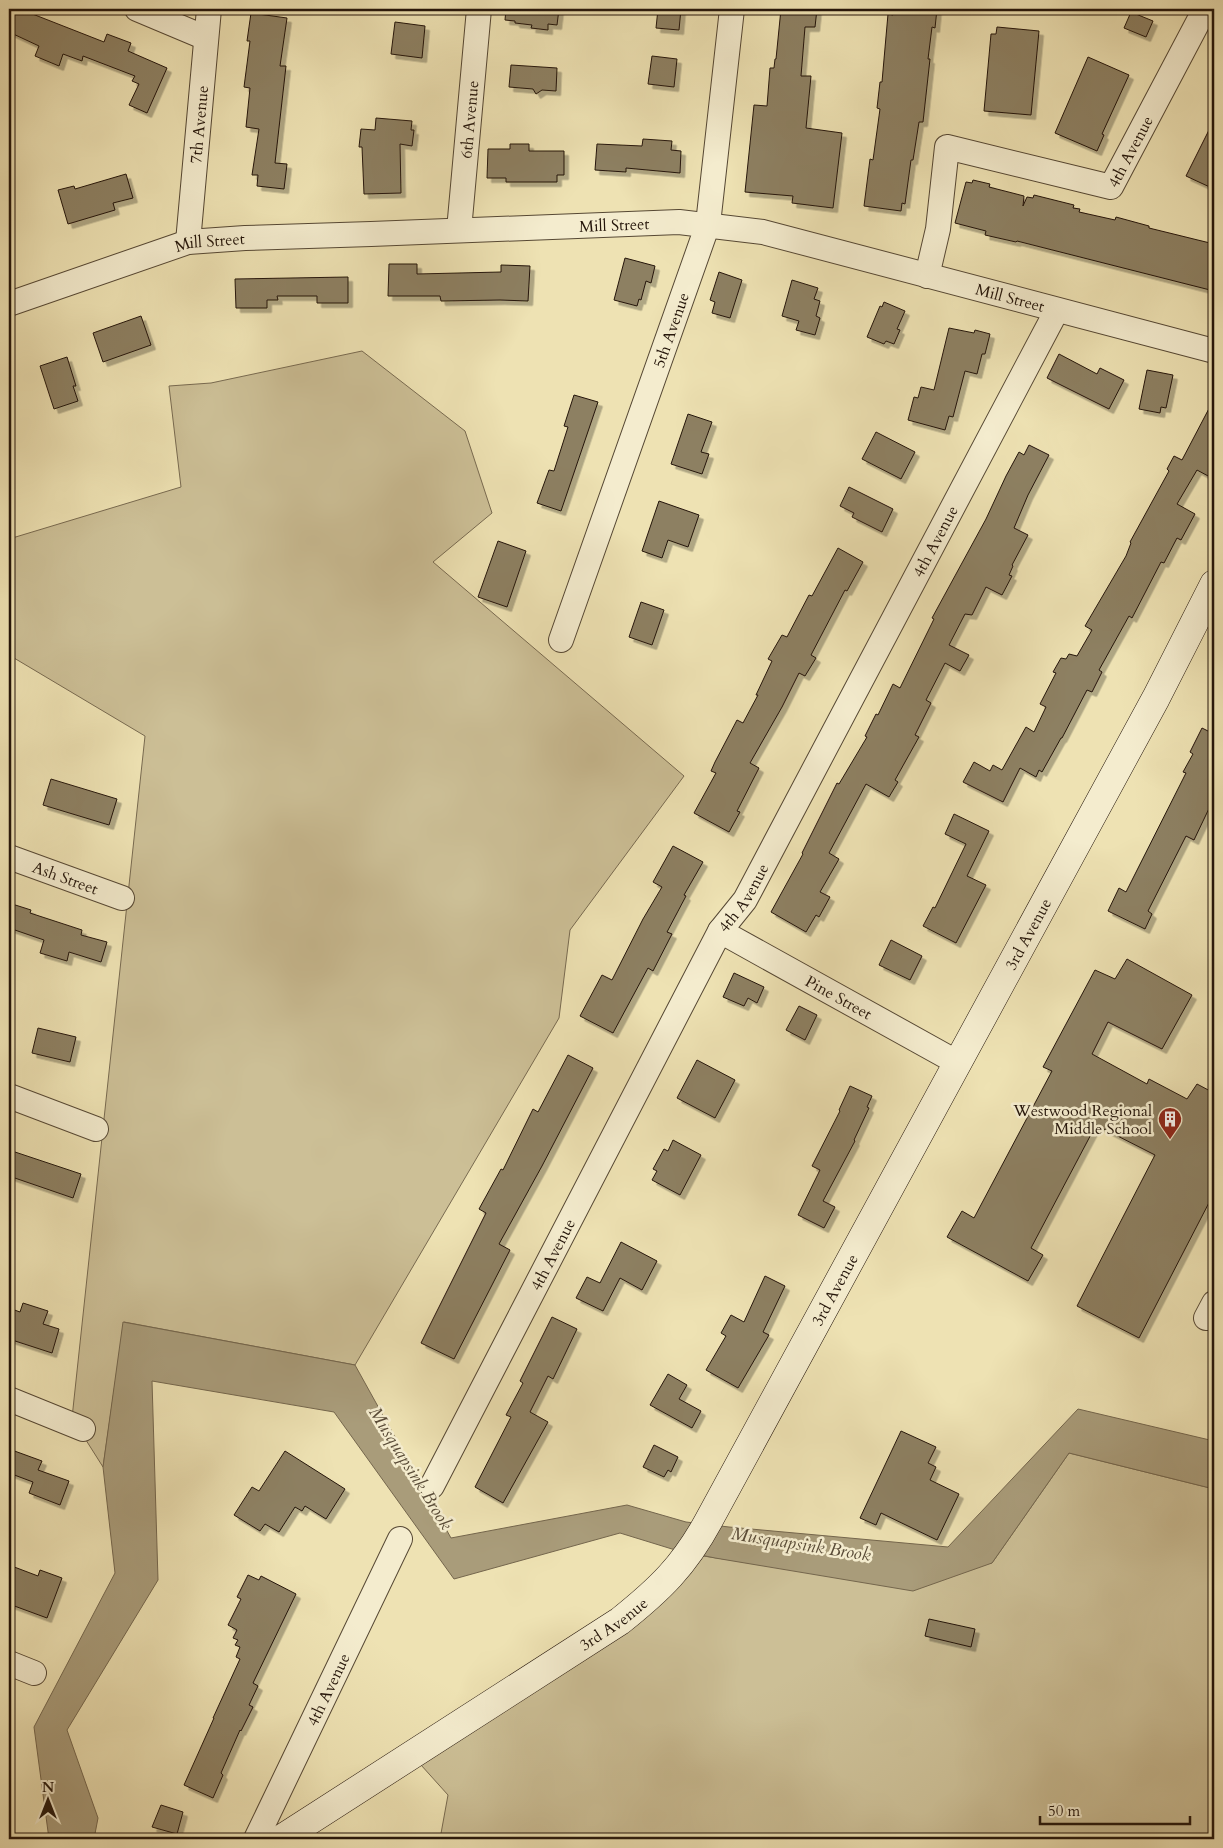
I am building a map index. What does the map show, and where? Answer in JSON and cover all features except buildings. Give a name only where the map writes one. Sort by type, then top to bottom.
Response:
[{"type":"main road","name":"3rd Avenue","points":[[281,1839],[620,1621],[653,1595],[689,1554],[1156,698],[1214,584]]},
{"type":"street","points":[[137,9],[206,38]]},
{"type":"street","name":"7th Avenue","points":[[188,242],[209,9]]},
{"type":"street","name":"6th Avenue","points":[[459,230],[479,9]]},
{"type":"street","name":"5th Avenue","points":[[561,640],[708,224],[732,9]]},
{"type":"street","name":"4th Avenue","points":[[927,276],[938,229],[947,147],[1110,187],[1187,45],[1204,9]]},
{"type":"street","name":"Mill Street","points":[[9,304],[188,242],[245,238],[679,222],[763,232],[1214,352]]},
{"type":"street","name":"4th Avenue","points":[[432,1486],[720,931],[745,900],[1056,310]]},
{"type":"street","name":"Ash Street","points":[[9,857],[122,898]]},
{"type":"street","name":"Pine Street","points":[[720,931],[958,1063]]},
{"type":"street","points":[[9,1096],[96,1129]]},
{"type":"street","points":[[9,1399],[83,1429]]},
{"type":"street","name":"4th Avenue","points":[[256,1839],[400,1539]]},
{"type":"street","points":[[9,1662],[34,1673]]},
{"type":"shaded area","points":[[362,351],[465,431],[492,513],[433,562],[684,776],[570,930],[559,1018],[355,1365],[124,1322],[103,1467],[72,1418],[145,736],[9,655],[9,539],[181,487],[169,386],[211,383]]},
{"type":"shaded area","points":[[1069,1453],[1214,1489],[1214,1839],[440,1839],[448,1795],[412,1755],[689,1554],[738,1561],[992,1563]]},
{"type":"water","name":"Musquapsink Brook","points":[[123,1322],[355,1365],[451,1538],[627,1505],[686,1522],[948,1547],[1078,1409],[1214,1441],[1214,1489],[1069,1453],[992,1563],[913,1591],[715,1558],[672,1549],[620,1533],[454,1579],[334,1412],[152,1381],[158,1580],[67,1730],[98,1818],[94,1839],[49,1839],[34,1727],[115,1573],[103,1467]]},
{"type":"place","name":"Westwood Regional Middle School","points":[[1170,1140]]}]
